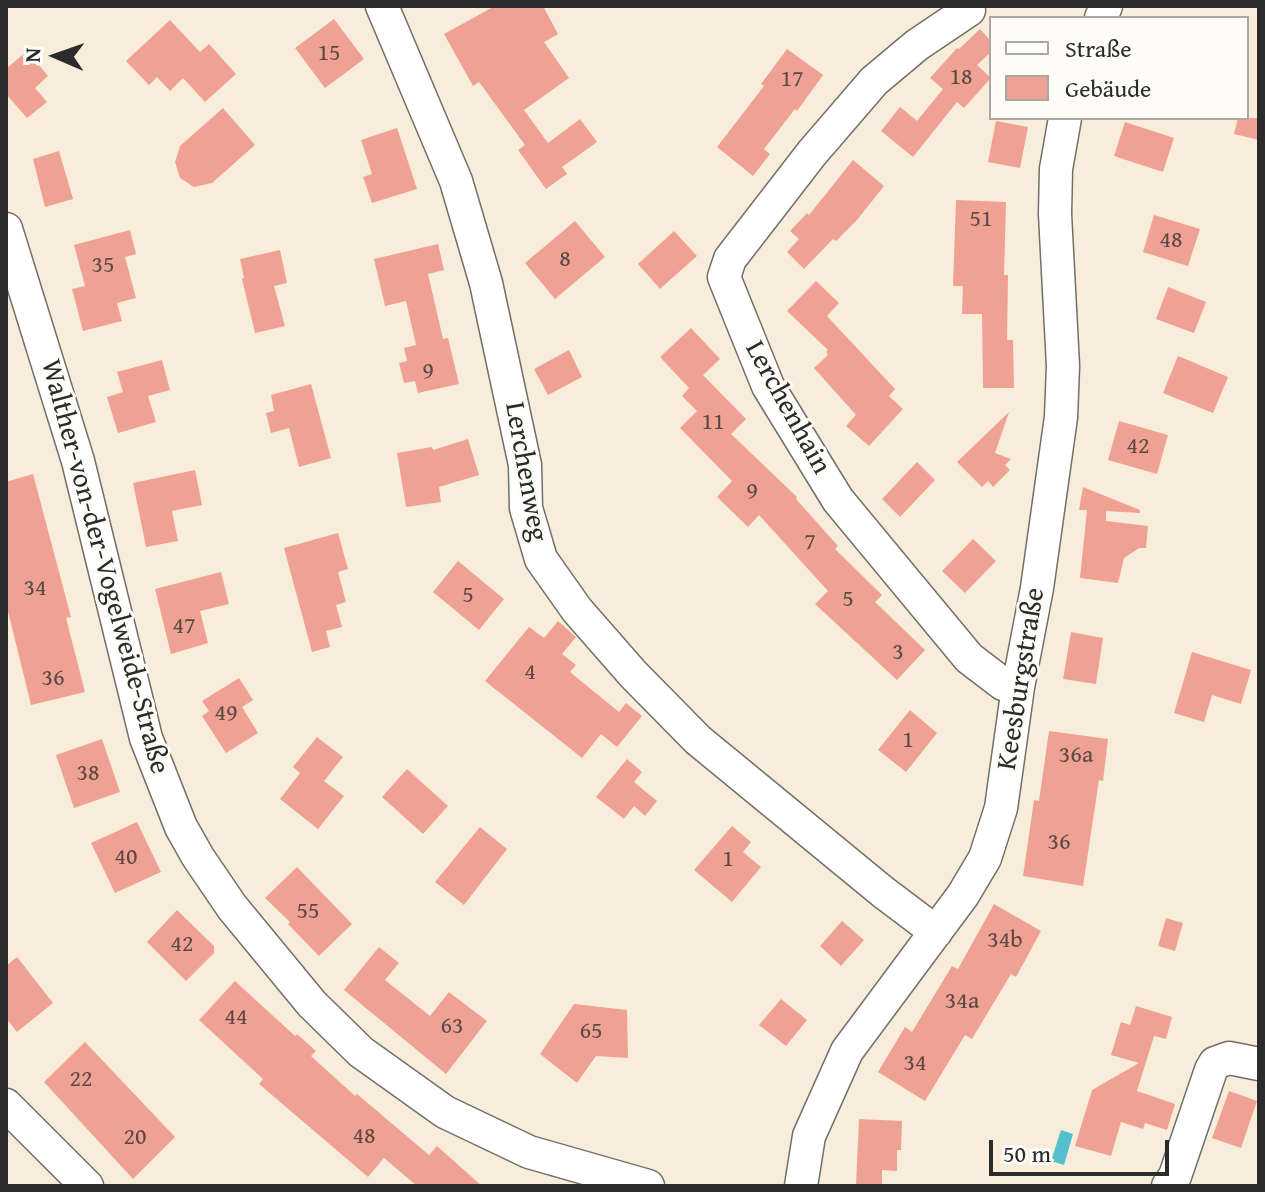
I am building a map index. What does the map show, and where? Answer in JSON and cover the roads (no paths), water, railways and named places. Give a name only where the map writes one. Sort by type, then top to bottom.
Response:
[{"type":"street","name":"Lerchenweg","points":[[382,6],[456,181],[486,283],[525,465],[526,508],[541,559],[577,610],[633,674],[698,740],[936,932]]},
{"type":"street","name":"Lerchenhain","points":[[969,10],[917,45],[874,81],[812,153],[730,259],[724,277],[768,386],[838,500],[969,658],[1003,684],[1018,687]]},
{"type":"street","name":"Keesburgstraße","points":[[801,1186],[809,1136],[847,1051],[963,895],[985,858],[1001,808],[1061,417],[1063,366],[1055,214],[1056,169],[1065,120]]},
{"type":"street","name":"Walther-von-der-Vogelweide-Straße","points":[[6,229],[78,461],[146,738],[181,827],[198,857],[232,907],[312,1004],[361,1052],[445,1112],[529,1152],[648,1186]]},
{"type":"street","points":[[1168,1186],[1175,1176],[1215,1063],[1229,1058],[1259,1064]]},
{"type":"street","points":[[6,1105],[87,1186]]},
{"type":"water","points":[[1061,1130],[1073,1134],[1064,1165],[1051,1161]]}]
